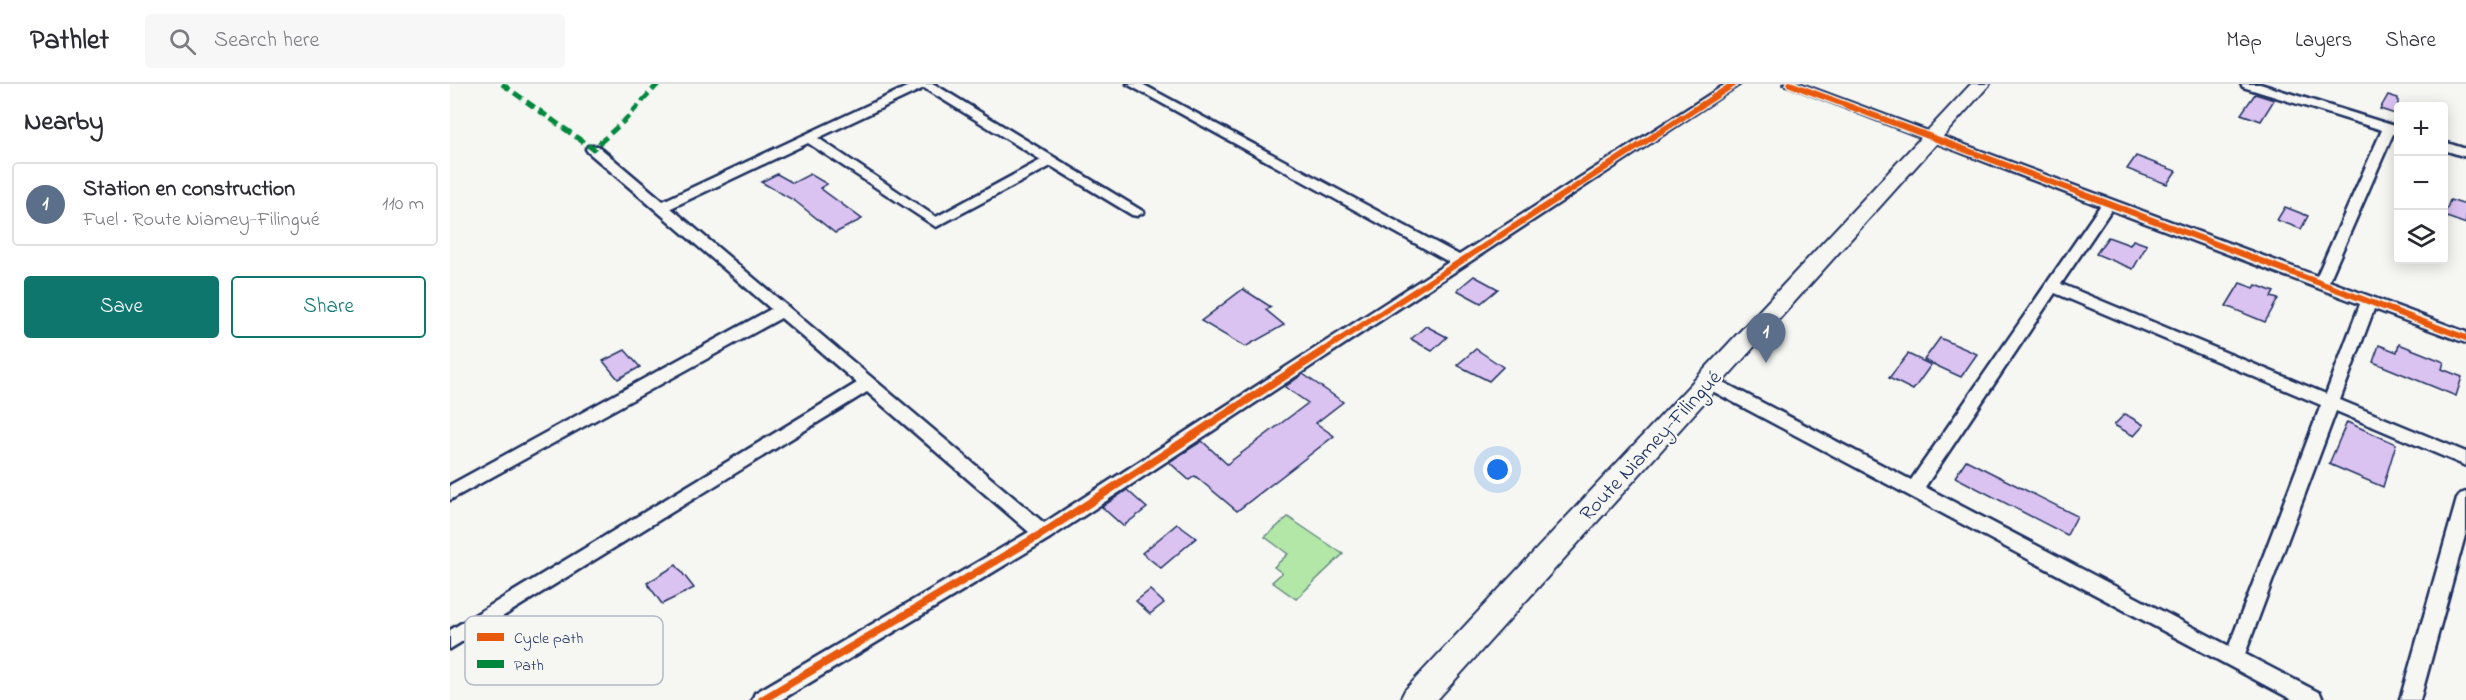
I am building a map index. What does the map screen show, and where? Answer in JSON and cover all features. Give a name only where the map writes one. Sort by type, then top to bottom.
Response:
[{"type":"main road","name":"Route Niamey-Filingué","points":[[1416,700],[1981,84]]},
{"type":"street","points":[[662,207],[924,84],[1137,212]]},
{"type":"street","points":[[1133,84],[1460,262]]},
{"type":"street","points":[[762,700],[1043,533],[1734,84]]},
{"type":"street","points":[[1790,84],[2466,338]]},
{"type":"street","points":[[2247,84],[2394,130],[2321,283]]},
{"type":"street","points":[[809,138],[936,223],[1051,160]]},
{"type":"street","points":[[2448,147],[2466,153]]},
{"type":"street","points":[[593,149],[1043,533]]},
{"type":"street","points":[[1914,489],[2109,203]]},
{"type":"street","points":[[2052,286],[2466,459]]},
{"type":"street","points":[[2234,658],[2369,301]]},
{"type":"street","points":[[450,493],[782,310]]},
{"type":"street","points":[[1709,382],[2313,700]]},
{"type":"street","points":[[489,616],[868,384]]},
{"type":"street","points":[[2410,700],[2466,499]]},
{"type":"street","points":[[450,640],[465,631]]},
{"type":"green space","points":[[1288,517],[1343,554],[1296,599],[1272,582],[1282,573],[1274,567],[1288,554],[1265,537]]},
{"type":"building","points":[[2255,94],[2274,100],[2261,121],[2241,114]]},
{"type":"building","points":[[2388,95],[2398,98],[2398,102],[2394,102],[2394,114],[2380,109]]},
{"type":"building","points":[[2136,156],[2176,171],[2167,184],[2127,169]]},
{"type":"building","points":[[777,174],[793,183],[810,174],[827,184],[820,188],[862,219],[835,233],[795,201],[761,182]]},
{"type":"building","points":[[2450,200],[2466,205],[2466,224],[2448,217]]},
{"type":"building","points":[[2285,207],[2308,216],[2301,229],[2277,220]]},
{"type":"building","points":[[2108,237],[2130,245],[2133,240],[2147,245],[2133,269],[2096,254]]},
{"type":"building","points":[[1474,276],[1498,289],[1481,303],[1457,290]]},
{"type":"building","points":[[2240,283],[2254,288],[2256,285],[2274,292],[2271,297],[2278,299],[2265,322],[2226,306]]},
{"type":"building","points":[[1243,289],[1271,307],[1266,310],[1284,325],[1245,347],[1201,321]]},
{"type":"building","points":[[1426,326],[1447,337],[1432,351],[1411,339]]},
{"type":"building","points":[[1940,338],[1977,354],[1961,377],[1924,360]]},
{"type":"building","points":[[2399,344],[2444,362],[2442,369],[2462,377],[2456,396],[2373,362],[2379,345],[2397,352]]},
{"type":"building","points":[[1476,349],[1503,367],[1489,381],[1457,365]]},
{"type":"building","points":[[625,350],[640,367],[618,379],[603,361]]},
{"type":"building","points":[[1908,354],[1931,365],[1913,390],[1889,378]]},
{"type":"building","points":[[1303,374],[1343,402],[1316,423],[1334,436],[1237,511],[1195,476],[1189,480],[1169,462],[1202,441],[1227,464],[1308,403],[1285,387]]},
{"type":"building","points":[[2125,414],[2144,425],[2134,436],[2114,425]]},
{"type":"building","points":[[2347,422],[2396,444],[2383,487],[2329,464]]},
{"type":"building","points":[[1966,460],[2077,516],[2067,535],[1955,477]]},
{"type":"building","points":[[1127,490],[1147,508],[1123,526],[1102,507]]},
{"type":"building","points":[[1177,524],[1196,538],[1161,568],[1142,553]]},
{"type":"building","points":[[676,565],[694,588],[662,604],[647,583]]},
{"type":"building","points":[[1150,590],[1164,603],[1150,614],[1136,601]]},
{"type":"marked path","points":[[502,84],[593,149],[625,120],[658,84]]},
{"type":"cycle path","points":[[762,700],[1043,533],[1734,84]]},
{"type":"cycle path","points":[[1790,84],[2466,338]]},
{"type":"place","name":"Station en construction","points":[[1766,363]]}]
